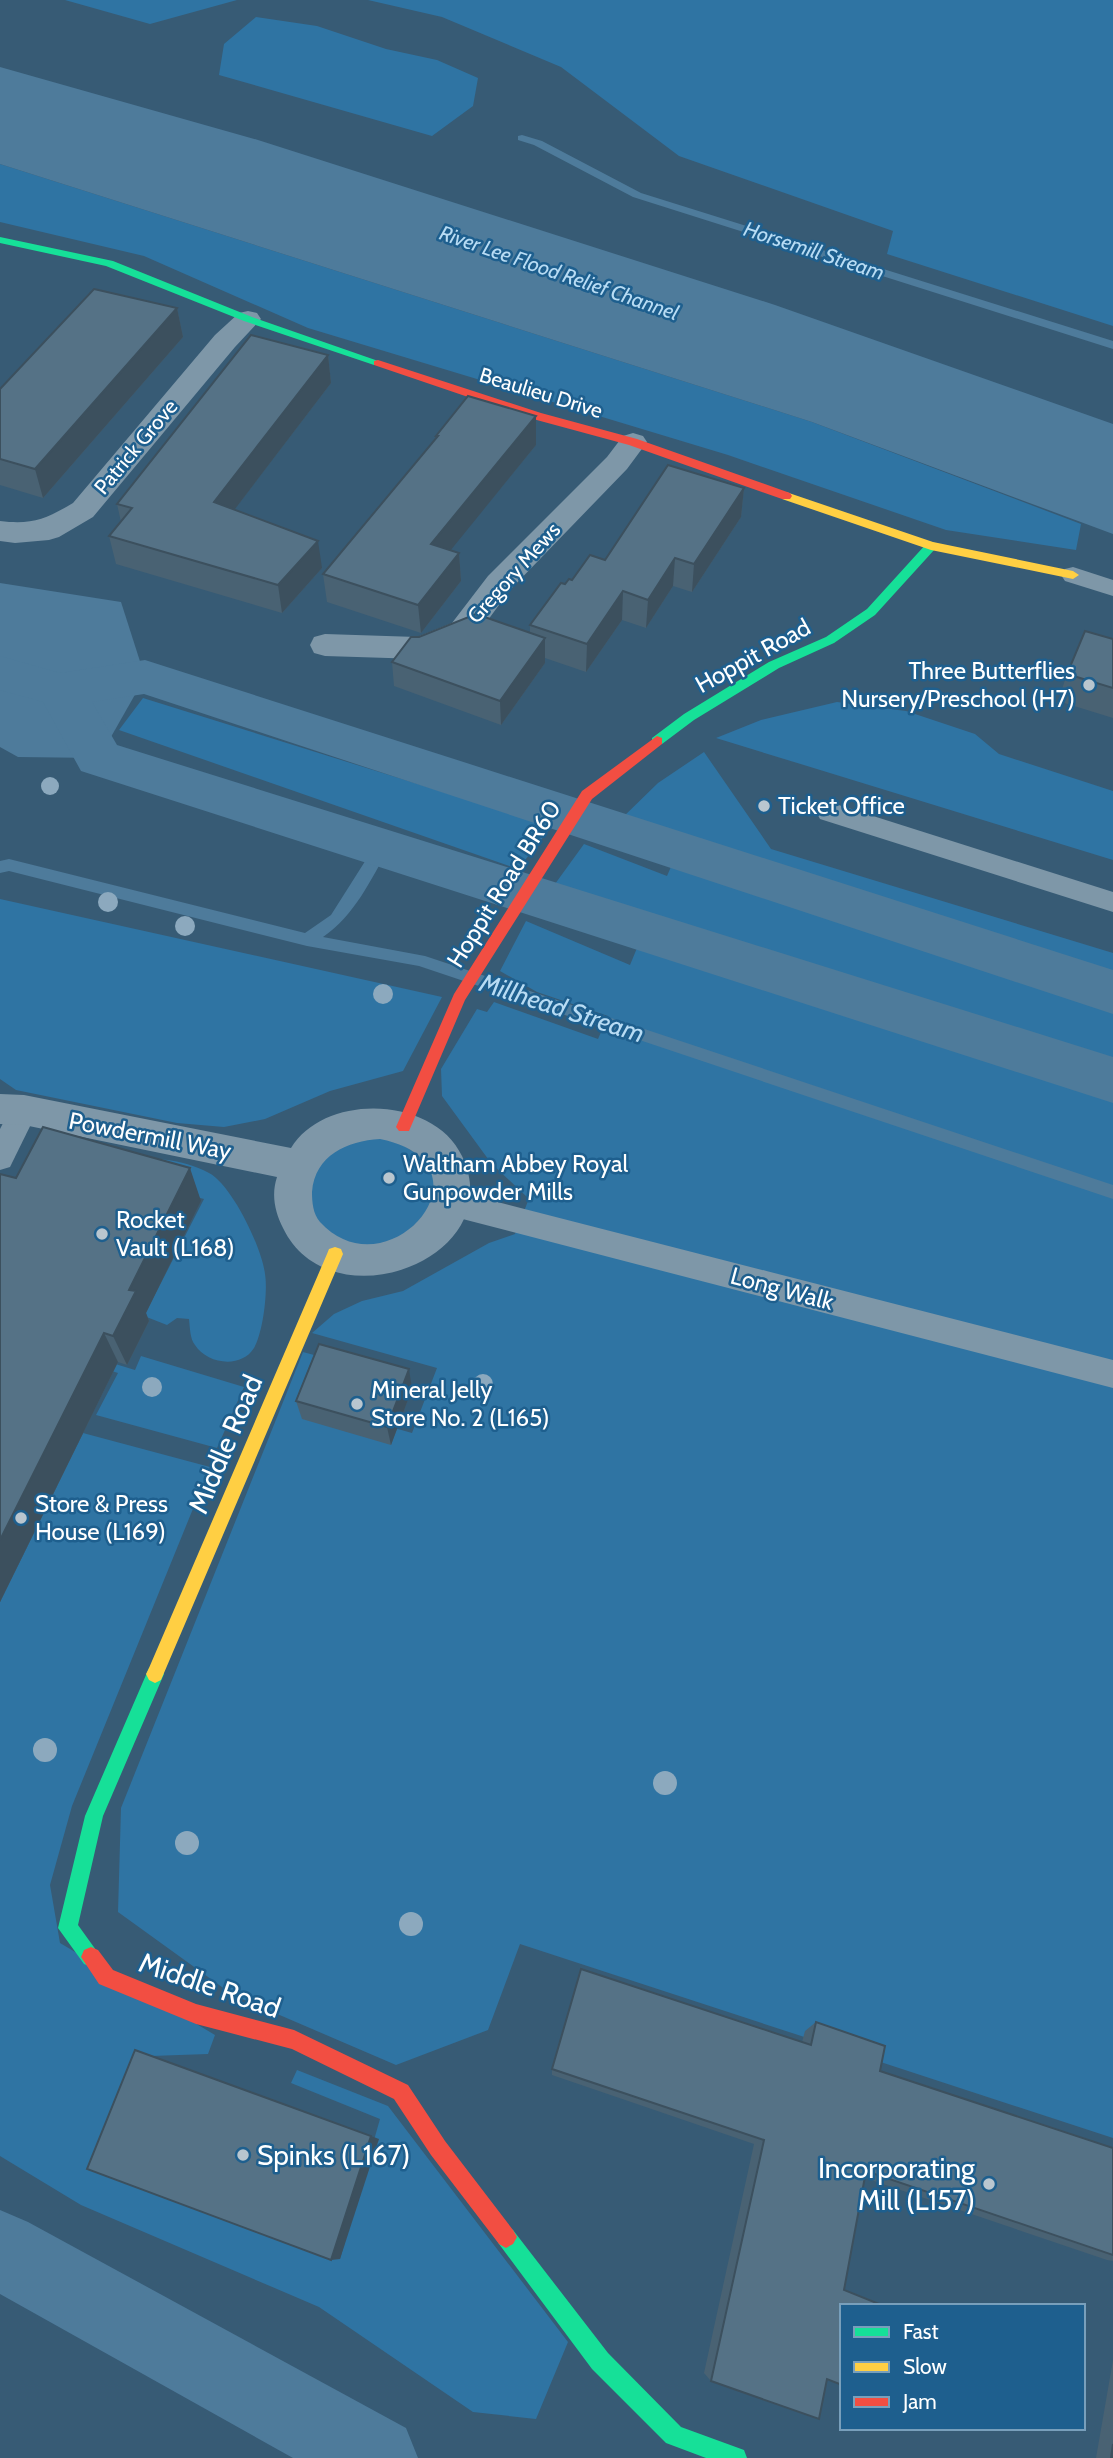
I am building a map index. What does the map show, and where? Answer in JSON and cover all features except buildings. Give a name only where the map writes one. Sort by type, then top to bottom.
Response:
[{"type":"street","name":"Beaulieu Drive","points":[[0,240],[108,264],[248,318],[537,416],[633,442],[931,546],[1073,575]]},
{"type":"street","name":"Patrick Grove","points":[[0,531],[15,533],[49,530],[83,510],[225,341],[248,318]]},
{"type":"street","name":"Gregory Mews","points":[[325,645],[420,648],[463,631],[499,583],[617,463],[633,442]]},
{"type":"street","name":"Hoppit Road","points":[[587,795],[689,717],[774,665],[830,640],[871,612],[931,546]]},
{"type":"street","name":"Hoppit Road BR60","points":[[404,1127],[459,998],[587,795]]},
{"type":"street","name":"Powdermill Way","points":[[12,1110],[299,1166]]},
{"type":"street","points":[[380,1123],[404,1127],[425,1137],[441,1153],[451,1172],[451,1203],[446,1216],[431,1235],[411,1250],[386,1258],[360,1260],[335,1254],[315,1243],[301,1226],[293,1207],[292,1186],[299,1166],[313,1147],[332,1133],[355,1125],[380,1123]]},
{"type":"street","name":"Middle Road","points":[[335,1254],[94,1816],[68,1928],[106,1977],[196,2014],[294,2040],[401,2092],[438,2148],[600,2361],[674,2435],[736,2458]]},
{"type":"lane","points":[[1073,575],[1113,588]]},
{"type":"lane","points":[[829,812],[1113,902]]},
{"type":"lane","points":[[0,1158],[12,1110]]},
{"type":"lane","name":"Long Walk","points":[[451,1203],[1113,1374]]},
{"type":"shaded area","points":[[65,0],[237,0],[150,24]]},
{"type":"shaded area","points":[[368,0],[1113,0],[1113,326],[887,254],[893,231],[679,156],[561,67],[442,17]]},
{"type":"shaded area","points":[[256,17],[317,26],[386,49],[437,60],[478,78],[473,106],[432,136],[219,75],[224,44]]},
{"type":"shaded area","points":[[0,164],[812,422],[1081,524],[1076,550],[946,530],[728,455],[308,328],[144,256],[0,222]]},
{"type":"shaded area","points":[[143,698],[552,826],[518,869],[119,730]]},
{"type":"shaded area","points":[[837,702],[906,711],[975,734],[999,754],[1113,791],[1113,860],[716,738],[761,720]]},
{"type":"shaded area","points":[[704,752],[771,849],[1113,953],[1113,2138],[520,1944],[488,2030],[396,2065],[233,1995],[118,1912],[121,1808],[303,1352],[314,1355],[296,1400],[412,1433],[437,1368],[312,1333],[334,1314],[362,1301],[403,1291],[489,1243],[515,1234],[530,1196],[527,1197],[491,1163],[442,1096],[441,1069],[477,1009],[487,1012],[494,1002],[598,1039],[608,1016],[537,992],[500,971],[526,921],[630,965],[649,919],[555,884],[584,844],[667,876],[682,841],[619,821],[658,783]]},
{"type":"shaded area","points":[[0,899],[442,997],[403,1071],[330,1091],[265,1119],[224,1127],[177,1123],[16,1090],[0,1079]]},
{"type":"shaded area","points":[[382,1133],[433,1163],[438,1201],[394,1246],[348,1248],[312,1225],[308,1169],[322,1152]]},
{"type":"shaded area","points":[[120,1156],[166,1160],[198,1168],[218,1180],[236,1203],[258,1249],[266,1281],[260,1332],[248,1355],[233,1361],[216,1360],[200,1351],[193,1343],[189,1319],[177,1318],[167,1325],[144,1316],[204,1199],[59,1160]]},
{"type":"shaded area","points":[[141,1356],[244,1387],[217,1448],[96,1415],[118,1373],[96,1366],[99,1359],[135,1370]]},
{"type":"shaded area","points":[[83,1433],[210,1467],[72,1806],[50,1885],[60,1943],[215,2035],[208,2054],[151,2056],[340,2259],[380,2119],[291,2083],[297,2070],[388,2106],[568,2342],[536,2419],[473,2412],[319,2307],[81,2205],[0,2156],[0,1602]]},
{"type":"water","name":"River Lee Flood Relief Channel","points":[[0,67],[258,140],[775,305],[1113,424],[1113,534],[812,422],[0,164]]},
{"type":"water","points":[[0,583],[121,602],[145,677],[99,758],[18,757],[0,747]]},
{"type":"waterway","name":"Horsemill Stream","points":[[522,138],[538,143],[637,195],[1113,345]]},
{"type":"waterway","points":[[0,673],[60,690]]},
{"type":"waterway","points":[[60,690],[145,677],[1113,992]]},
{"type":"waterway","points":[[60,690],[99,758],[1113,1080]]},
{"type":"waterway","points":[[307,940],[337,919],[381,848]]},
{"type":"waterway","name":"Millhead Stream","points":[[0,867],[9,865],[307,940]]},
{"type":"waterway","name":"Millhead Stream","points":[[307,940],[419,960],[1113,1192]]},
{"type":"waterway","points":[[0,2250],[376,2458]]},
{"type":"traffic: fast","points":[[0,240],[109,263],[248,319],[378,363]]},
{"type":"traffic: fast","points":[[657,741],[689,717],[774,665],[830,640],[871,612],[931,546]]},
{"type":"traffic: fast","points":[[91,1957],[68,1928],[94,1816],[155,1674]]},
{"type":"traffic: fast","points":[[506,2237],[600,2361],[674,2435],[736,2458]]},
{"type":"traffic: slow","points":[[786,496],[931,546],[1073,575]]},
{"type":"traffic: slow","points":[[155,1674],[335,1254]]},
{"type":"traffic: jam","points":[[378,363],[537,416],[633,442],[786,496]]},
{"type":"traffic: jam","points":[[404,1127],[459,998],[587,795],[657,741]]},
{"type":"traffic: jam","points":[[91,1957],[106,1977],[196,2014],[294,2040],[401,2092],[438,2148],[506,2237]]},
{"type":"place","name":"Three Butterflies Nursery/Preschool (H7)","points":[[1089,685]]},
{"type":"place","name":"Ticket Office","points":[[764,806]]},
{"type":"place","name":"Waltham Abbey Royal Gunpowder Mills","points":[[389,1178]]},
{"type":"place","name":"Rocket Vault (L168)","points":[[102,1234]]},
{"type":"place","name":"Mineral Jelly Store No. 2 (L165)","points":[[357,1404]]},
{"type":"place","name":"Store & Press House (L169)","points":[[21,1518]]},
{"type":"place","name":"Spinks (L167)","points":[[243,2155]]},
{"type":"place","name":"Incorporating Mill (L157)","points":[[989,2184]]}]
